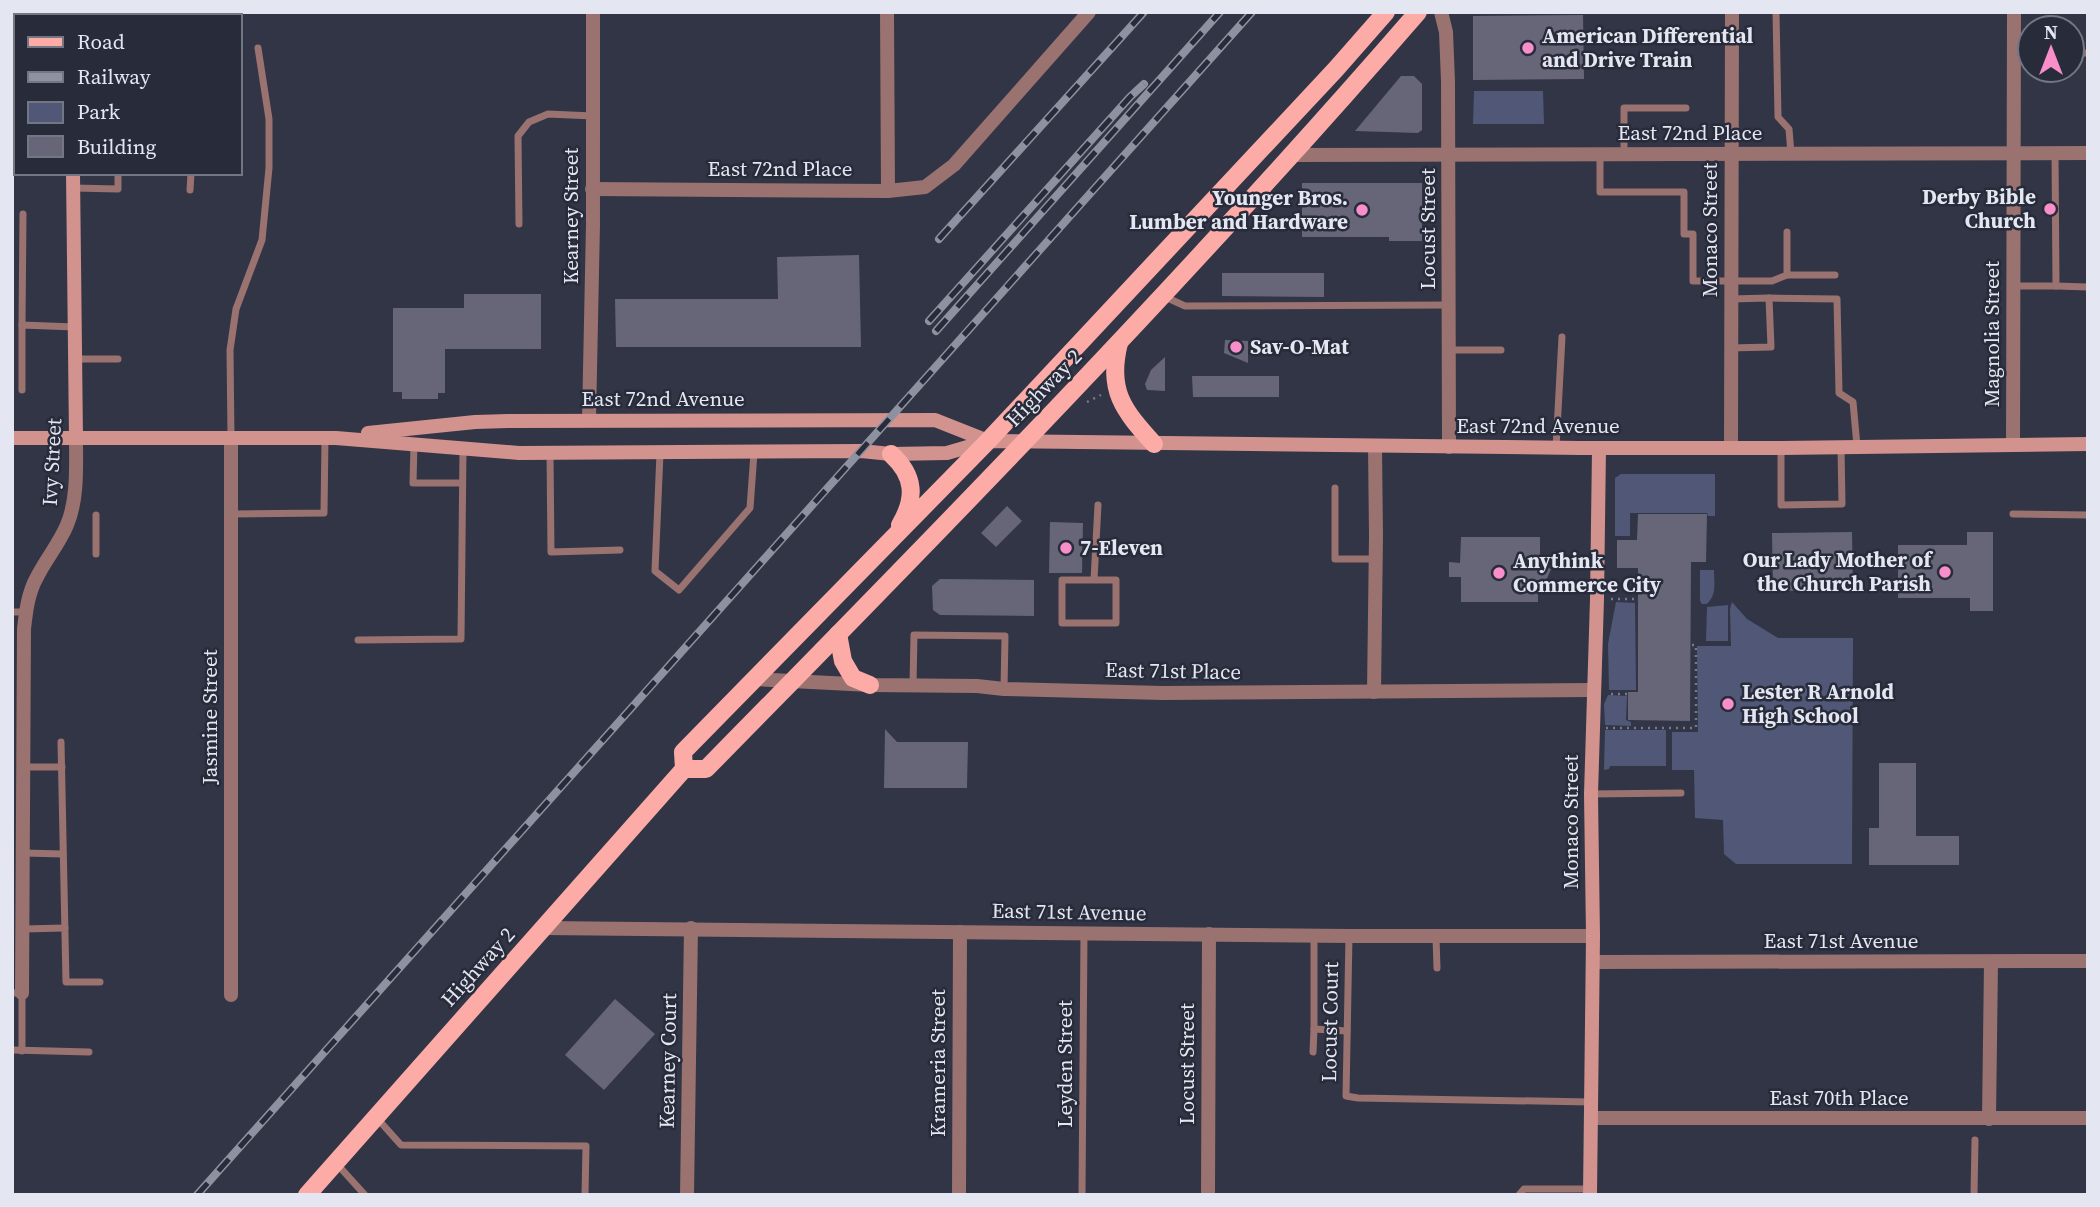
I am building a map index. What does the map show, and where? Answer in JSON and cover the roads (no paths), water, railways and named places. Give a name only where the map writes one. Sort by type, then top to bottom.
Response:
[{"type":"main road","name":"Highway 2","points":[[307,1195],[684,769],[682,752],[988,441],[1336,69],[1386,12]]},
{"type":"main road","name":"Highway 2","points":[[684,769],[706,769],[927,545],[1163,296],[1418,12]]},
{"type":"main road","name":"Ivy Street","points":[[74,181],[76,438]]},
{"type":"main road","points":[[1119,343],[1114,365],[1119,398],[1134,422],[1154,444]]},
{"type":"main road","name":"East 72nd Avenue","points":[[330,438],[475,422],[589,419],[935,420],[988,441]]},
{"type":"main road","name":"East 72nd Avenue","points":[[12,438],[330,438],[519,453],[947,453],[988,441],[1556,448],[2088,444]]},
{"type":"main road","name":"Monaco Street","points":[[1590,1192],[1593,962],[1591,794],[1599,448]]},
{"type":"main road","points":[[891,454],[904,467],[911,494],[909,509],[892,540]]},
{"type":"main road","points":[[838,634],[843,661],[853,678],[870,685]]},
{"type":"street","name":"Kearney Street","points":[[589,419],[593,268],[593,12]]},
{"type":"street","points":[[887,12],[888,191]]},
{"type":"street","name":"East 72nd Place","points":[[592,189],[888,191],[925,187],[958,160],[1089,12]]},
{"type":"street","name":"Locust Street","points":[[1440,12],[1446,32],[1449,156],[1449,447]]},
{"type":"street","name":"Monaco Street","points":[[1731,447],[1732,12]]},
{"type":"street","name":"Magnolia Street","points":[[2012,445],[2014,12]]},
{"type":"street","name":"East 72nd Place","points":[[1292,155],[2088,153]]},
{"type":"street","name":"Ivy Street","points":[[17,993],[23,929],[18,909],[23,853],[18,805],[23,767],[18,721],[23,629],[19,612],[68,522],[73,506],[76,438]]},
{"type":"street","name":"Jasmine Street","points":[[230,438],[231,995]]},
{"type":"street","points":[[1374,692],[1375,447]]},
{"type":"street","name":"East 71st Place","points":[[753,679],[1163,693],[1593,690]]},
{"type":"street","name":"East 71st Avenue","points":[[544,928],[1593,936]]},
{"type":"street","name":"Kearney Court","points":[[687,1195],[691,928]]},
{"type":"street","name":"Krameria Street","points":[[959,1195],[960,932]]},
{"type":"street","name":"Locust Street","points":[[1208,1195],[1209,934]]},
{"type":"street","name":"East 71st Avenue","points":[[1593,962],[2088,961]]},
{"type":"street","points":[[1989,1119],[1991,962]]},
{"type":"street","name":"East 70th Place","points":[[1591,1118],[2088,1118]]},
{"type":"lane","points":[[1776,12],[1778,117],[1789,129],[1791,154]]},
{"type":"lane","points":[[230,438],[230,350],[236,309],[262,240],[269,168],[269,119],[258,48]]},
{"type":"lane","points":[[1624,155],[1624,108],[1686,108]]},
{"type":"lane","points":[[519,224],[518,136],[529,122],[548,114],[593,116]]},
{"type":"lane","points":[[2055,153],[2056,286]]},
{"type":"lane","points":[[1600,155],[1600,192],[1684,192],[1684,234],[1693,234],[1693,281],[1772,281],[1787,275],[1835,275]]},
{"type":"lane","points":[[74,181],[118,189],[118,175]]},
{"type":"lane","points":[[190,190],[191,175]]},
{"type":"lane","points":[[22,390],[23,214]]},
{"type":"lane","points":[[1787,232],[1787,275]]},
{"type":"lane","points":[[2012,286],[2088,287]]},
{"type":"lane","points":[[1163,296],[1185,306],[1449,305]]},
{"type":"lane","points":[[1730,348],[1771,347],[1769,298]]},
{"type":"lane","points":[[1731,299],[1837,299],[1839,393],[1853,402],[1857,446]]},
{"type":"lane","points":[[22,325],[75,327]]},
{"type":"lane","points":[[1556,448],[1562,337]]},
{"type":"lane","points":[[1449,350],[1501,350]]},
{"type":"lane","points":[[75,359],[118,359]]},
{"type":"lane","points":[[230,514],[324,513],[330,438]]},
{"type":"lane","points":[[414,444],[412,483],[462,483]]},
{"type":"lane","points":[[1781,448],[1781,505],[1842,504],[1841,446]]},
{"type":"lane","points":[[358,640],[461,639],[463,448]]},
{"type":"lane","points":[[550,453],[551,552],[620,551]]},
{"type":"lane","points":[[660,453],[655,571],[679,590],[750,508],[754,453]]},
{"type":"lane","points":[[1335,488],[1335,559],[1376,559]]},
{"type":"lane","points":[[1094,580],[1098,505]]},
{"type":"lane","points":[[2013,514],[2088,515]]},
{"type":"lane","points":[[96,515],[96,554]]},
{"type":"lane","points":[[1062,580],[1094,580],[1116,580],[1116,623],[1062,623],[1062,580]]},
{"type":"lane","points":[[913,685],[914,635],[1005,636],[1004,689]]},
{"type":"lane","points":[[61,742],[66,982],[100,982]]},
{"type":"lane","points":[[23,767],[62,767]]},
{"type":"lane","points":[[1591,794],[1681,793]]},
{"type":"lane","points":[[23,853],[63,854]]},
{"type":"lane","points":[[23,929],[65,928]]},
{"type":"lane","name":"Leyden Street","points":[[1082,1195],[1084,933]]},
{"type":"lane","points":[[1313,1052],[1314,935]]},
{"type":"lane","name":"Locust Court","points":[[1349,936],[1346,1096],[1591,1102]]},
{"type":"lane","points":[[1436,936],[1437,968]]},
{"type":"lane","points":[[17,993],[22,1051]]},
{"type":"lane","points":[[1314,1029],[1347,1031]]},
{"type":"lane","points":[[12,1050],[89,1052]]},
{"type":"lane","points":[[376,1117],[401,1145],[586,1146],[585,1195]]},
{"type":"lane","points":[[1974,1195],[1975,1140]]},
{"type":"lane","points":[[335,1162],[365,1195]]},
{"type":"lane","points":[[1519,1195],[1524,1189],[1590,1192]]},
{"type":"railway","points":[[939,239],[1144,12]]},
{"type":"railway","points":[[936,331],[1220,12]]},
{"type":"railway","points":[[197,1195],[1252,12]]},
{"type":"railway","points":[[929,321],[1144,84]]},
{"type":"place","name":"American Differential and Drive Train","points":[[1528,48]]},
{"type":"place","name":"Derby Bible Church","points":[[2050,209]]},
{"type":"place","name":"Younger Bros. Lumber and Hardware","points":[[1362,210]]},
{"type":"place","name":"Sav-O-Mat","points":[[1236,347]]},
{"type":"place","name":"7-Eleven","points":[[1066,548]]},
{"type":"place","name":"Our Lady Mother of the Church Parish","points":[[1945,572]]},
{"type":"place","name":"Anythink Commerce City","points":[[1499,573]]},
{"type":"place","name":"Lester R Arnold High School","points":[[1728,704]]}]
